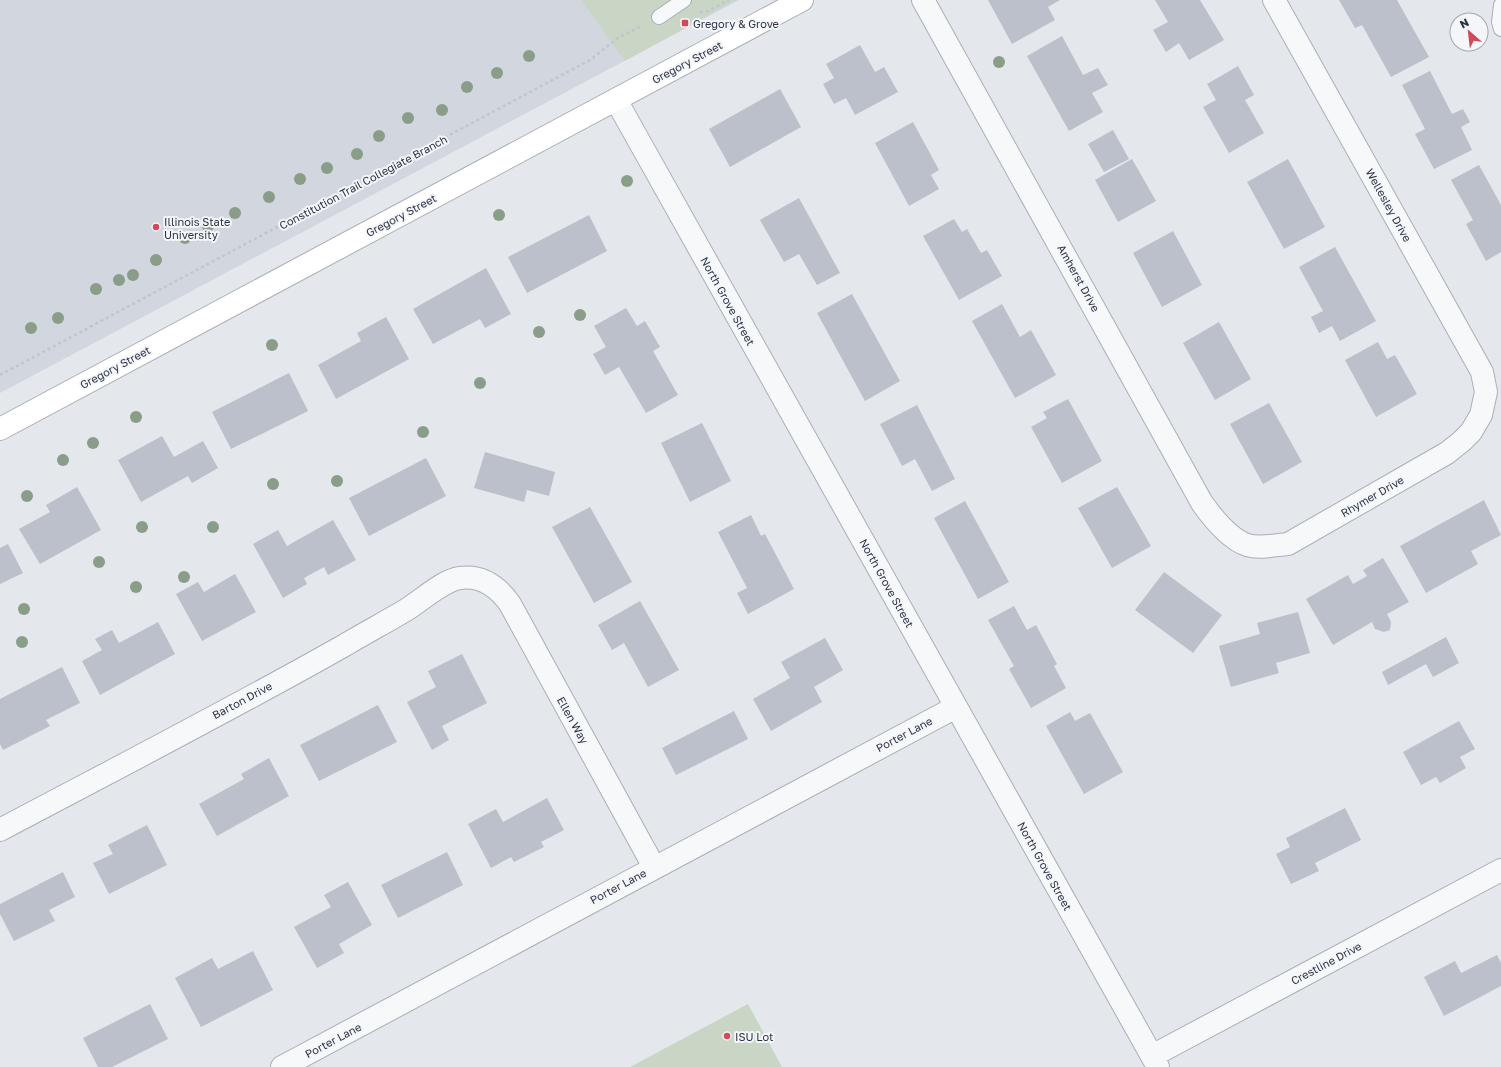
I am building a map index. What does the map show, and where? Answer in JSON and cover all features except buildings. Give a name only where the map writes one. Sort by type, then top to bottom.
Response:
[{"type":"main road","name":"Gregory Street","points":[[0,429],[802,0]]},
{"type":"street","name":"Amherst Drive","points":[[923,0],[1202,503],[1214,520],[1230,534],[1247,545]]},
{"type":"street","name":"Wellesley Drive","points":[[1274,0],[1482,372],[1486,392],[1481,415]]},
{"type":"street","name":"North Grove Street","points":[[616,100],[1155,1062]]},
{"type":"street","name":"Rhymer Drive","points":[[1247,545],[1268,546],[1288,544],[1447,453],[1471,432],[1481,415]]},
{"type":"street","name":"Barton Drive","points":[[0,830],[340,647],[406,610],[443,585],[459,578],[473,578],[484,581]]},
{"type":"street","name":"Ellen Way","points":[[484,581],[501,591],[510,604],[654,867]]},
{"type":"street","name":"Porter Lane","points":[[282,1067],[956,706]]},
{"type":"street","name":"Crestline Drive","points":[[1155,1062],[1501,870]]},
{"type":"lane","points":[[659,17],[684,0]]},
{"type":"lane","points":[[1501,5],[1499,22],[1501,29]]},
{"type":"path","name":"Constitution Trail Collegiate Branch","points":[[0,375],[590,60],[618,38],[659,17],[708,11],[729,0]]},
{"type":"shaded area","name":"Illinois State University","points":[[0,0],[739,0],[0,393]]},
{"type":"green space","points":[[581,0],[736,0],[625,61]]},
{"type":"green space","name":"ISU Lot","points":[[748,1004],[782,1067],[630,1067]]},
{"type":"place","name":"Gregory & Grove","points":[[685,23]]},
{"type":"place","name":"Illinois State University","points":[[156,227]]},
{"type":"place","name":"ISU Lot","points":[[727,1036]]}]
